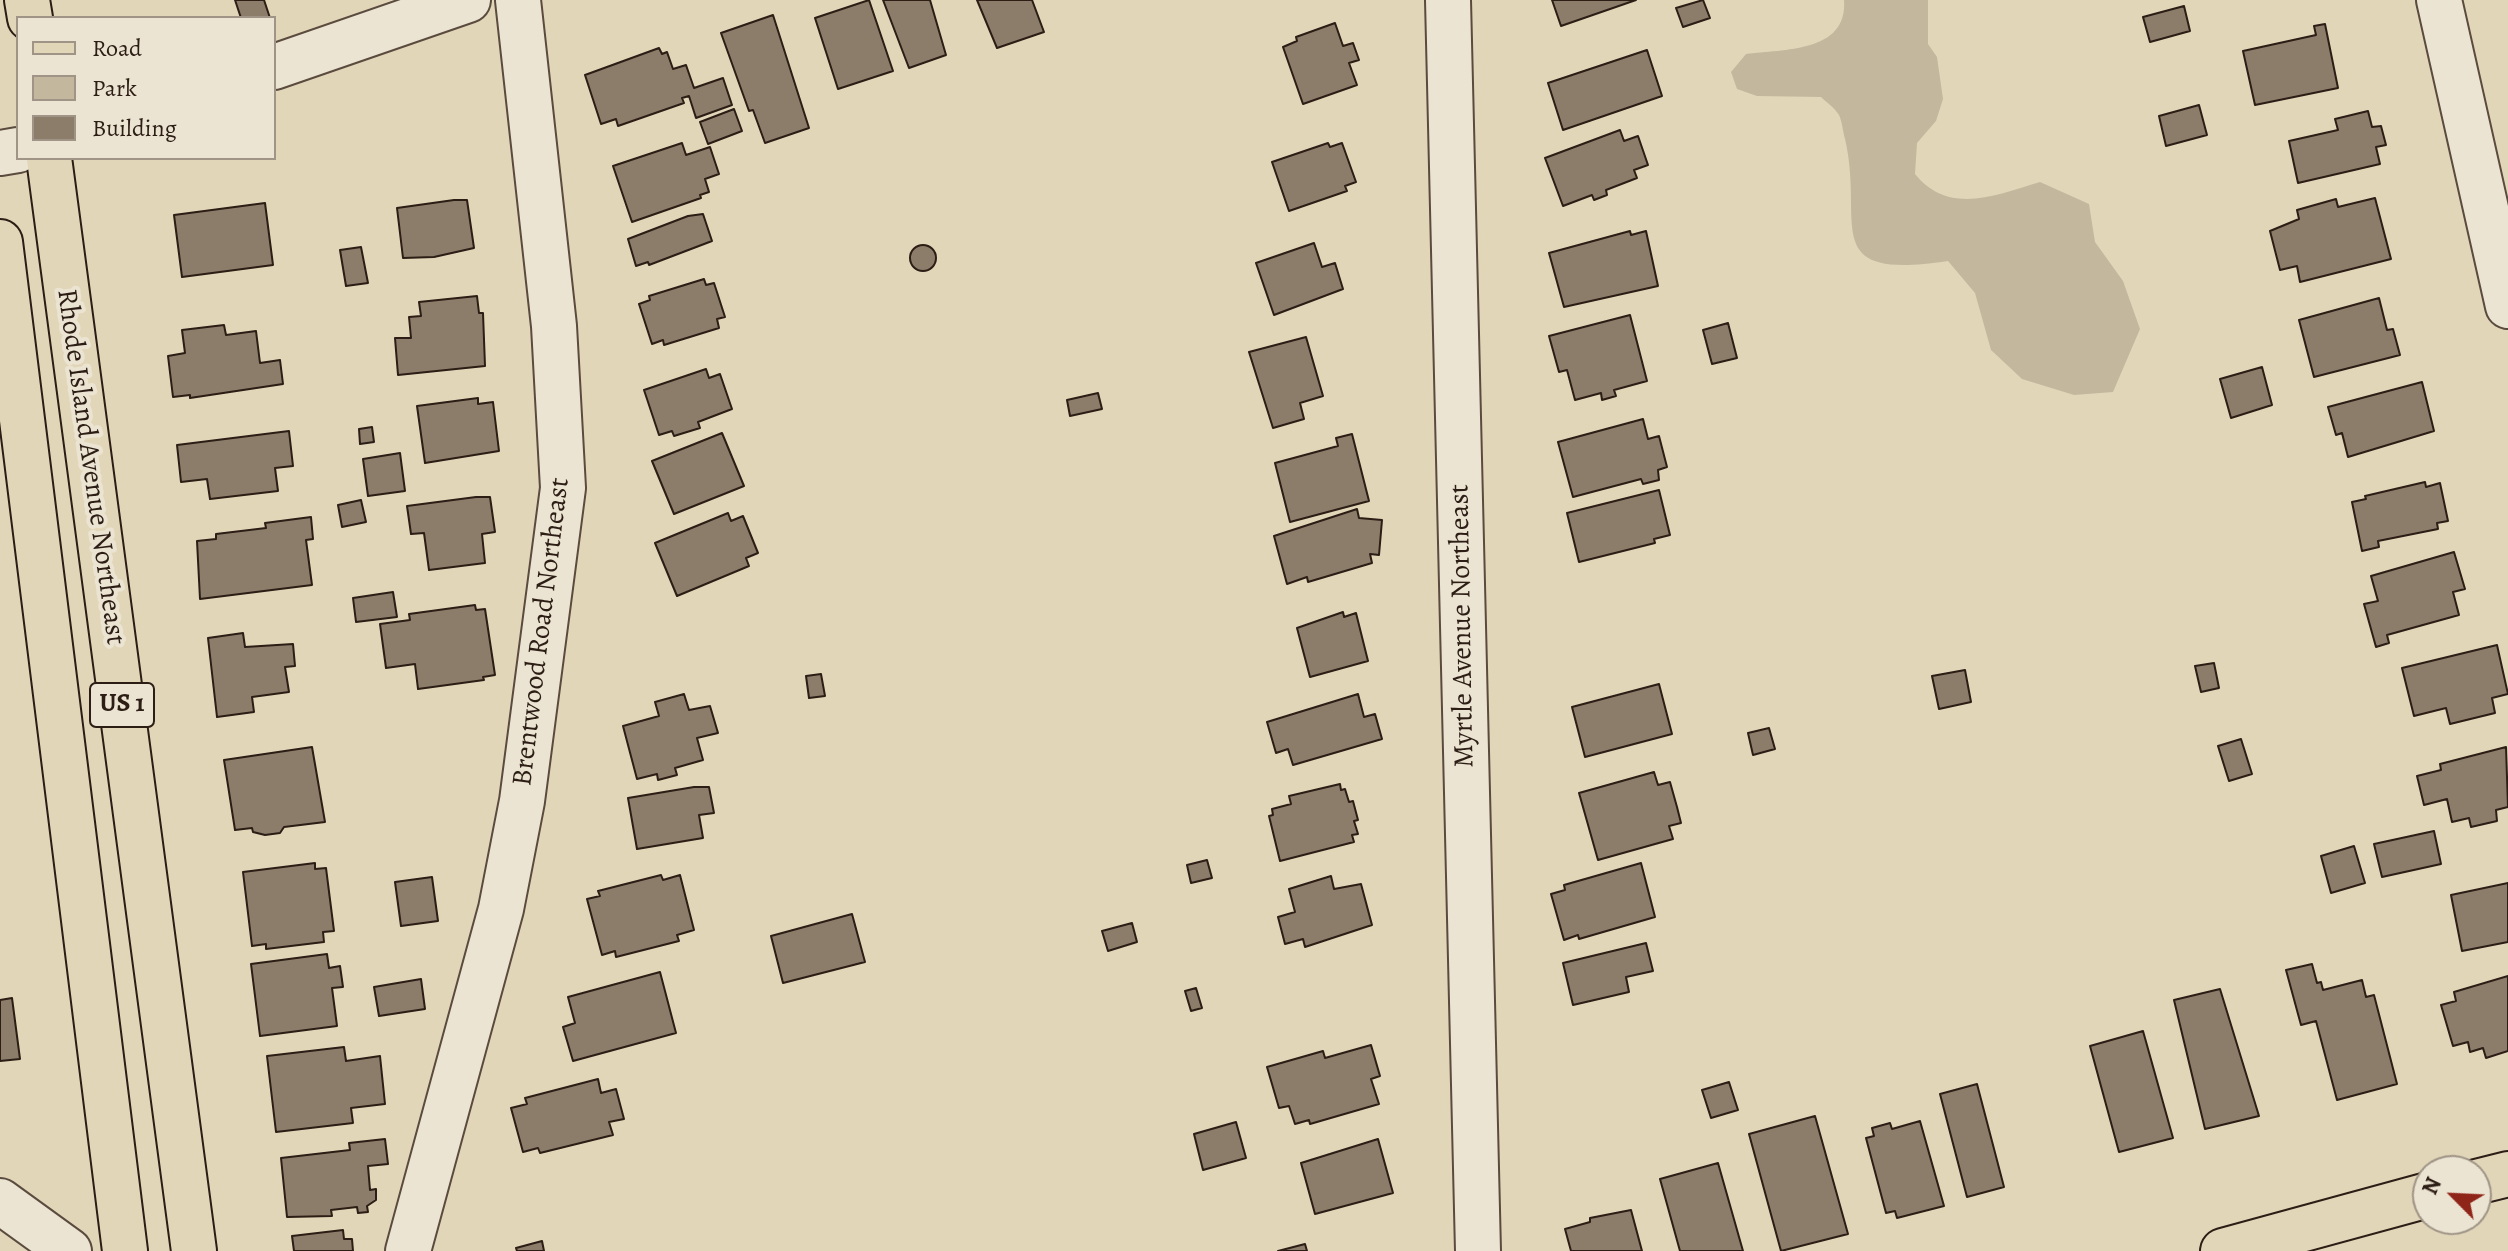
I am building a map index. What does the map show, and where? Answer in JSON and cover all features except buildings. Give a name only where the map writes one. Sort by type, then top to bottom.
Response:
[{"type":"main road","name":"Rhode Island Avenue Northeast","points":[[49,160],[194,1251]]},
{"type":"main road","name":"Rhode Island Avenue Northeast","points":[[0,242],[125,1251]]},
{"type":"main road","points":[[2223,1251],[2412,1199]]},
{"type":"street","points":[[276,66],[468,0]]},
{"type":"street","name":"Brentwood Road Northeast","points":[[408,1251],[501,909],[522,801],[563,488],[554,326],[518,0]]},
{"type":"street","name":"Myrtle Avenue Northeast","points":[[1448,0],[1478,1251]]},
{"type":"street","points":[[2439,0],[2508,306]]},
{"type":"street","points":[[0,1201],[69,1251]]},
{"type":"green space","points":[[1844,0],[1928,0],[1928,44],[1937,57],[1943,99],[1936,121],[1917,143],[1915,174],[1928,187],[1943,195],[1974,199],[2040,182],[2089,204],[2095,242],[2123,281],[2140,329],[2113,392],[2074,395],[2022,379],[1991,350],[1975,293],[1948,261],[1906,265],[1879,262],[1863,254],[1854,239],[1850,169],[1842,123],[1837,112],[1821,97],[1757,96],[1737,89],[1731,72],[1746,54],[1794,49],[1825,39],[1836,30],[1842,17]]}]
